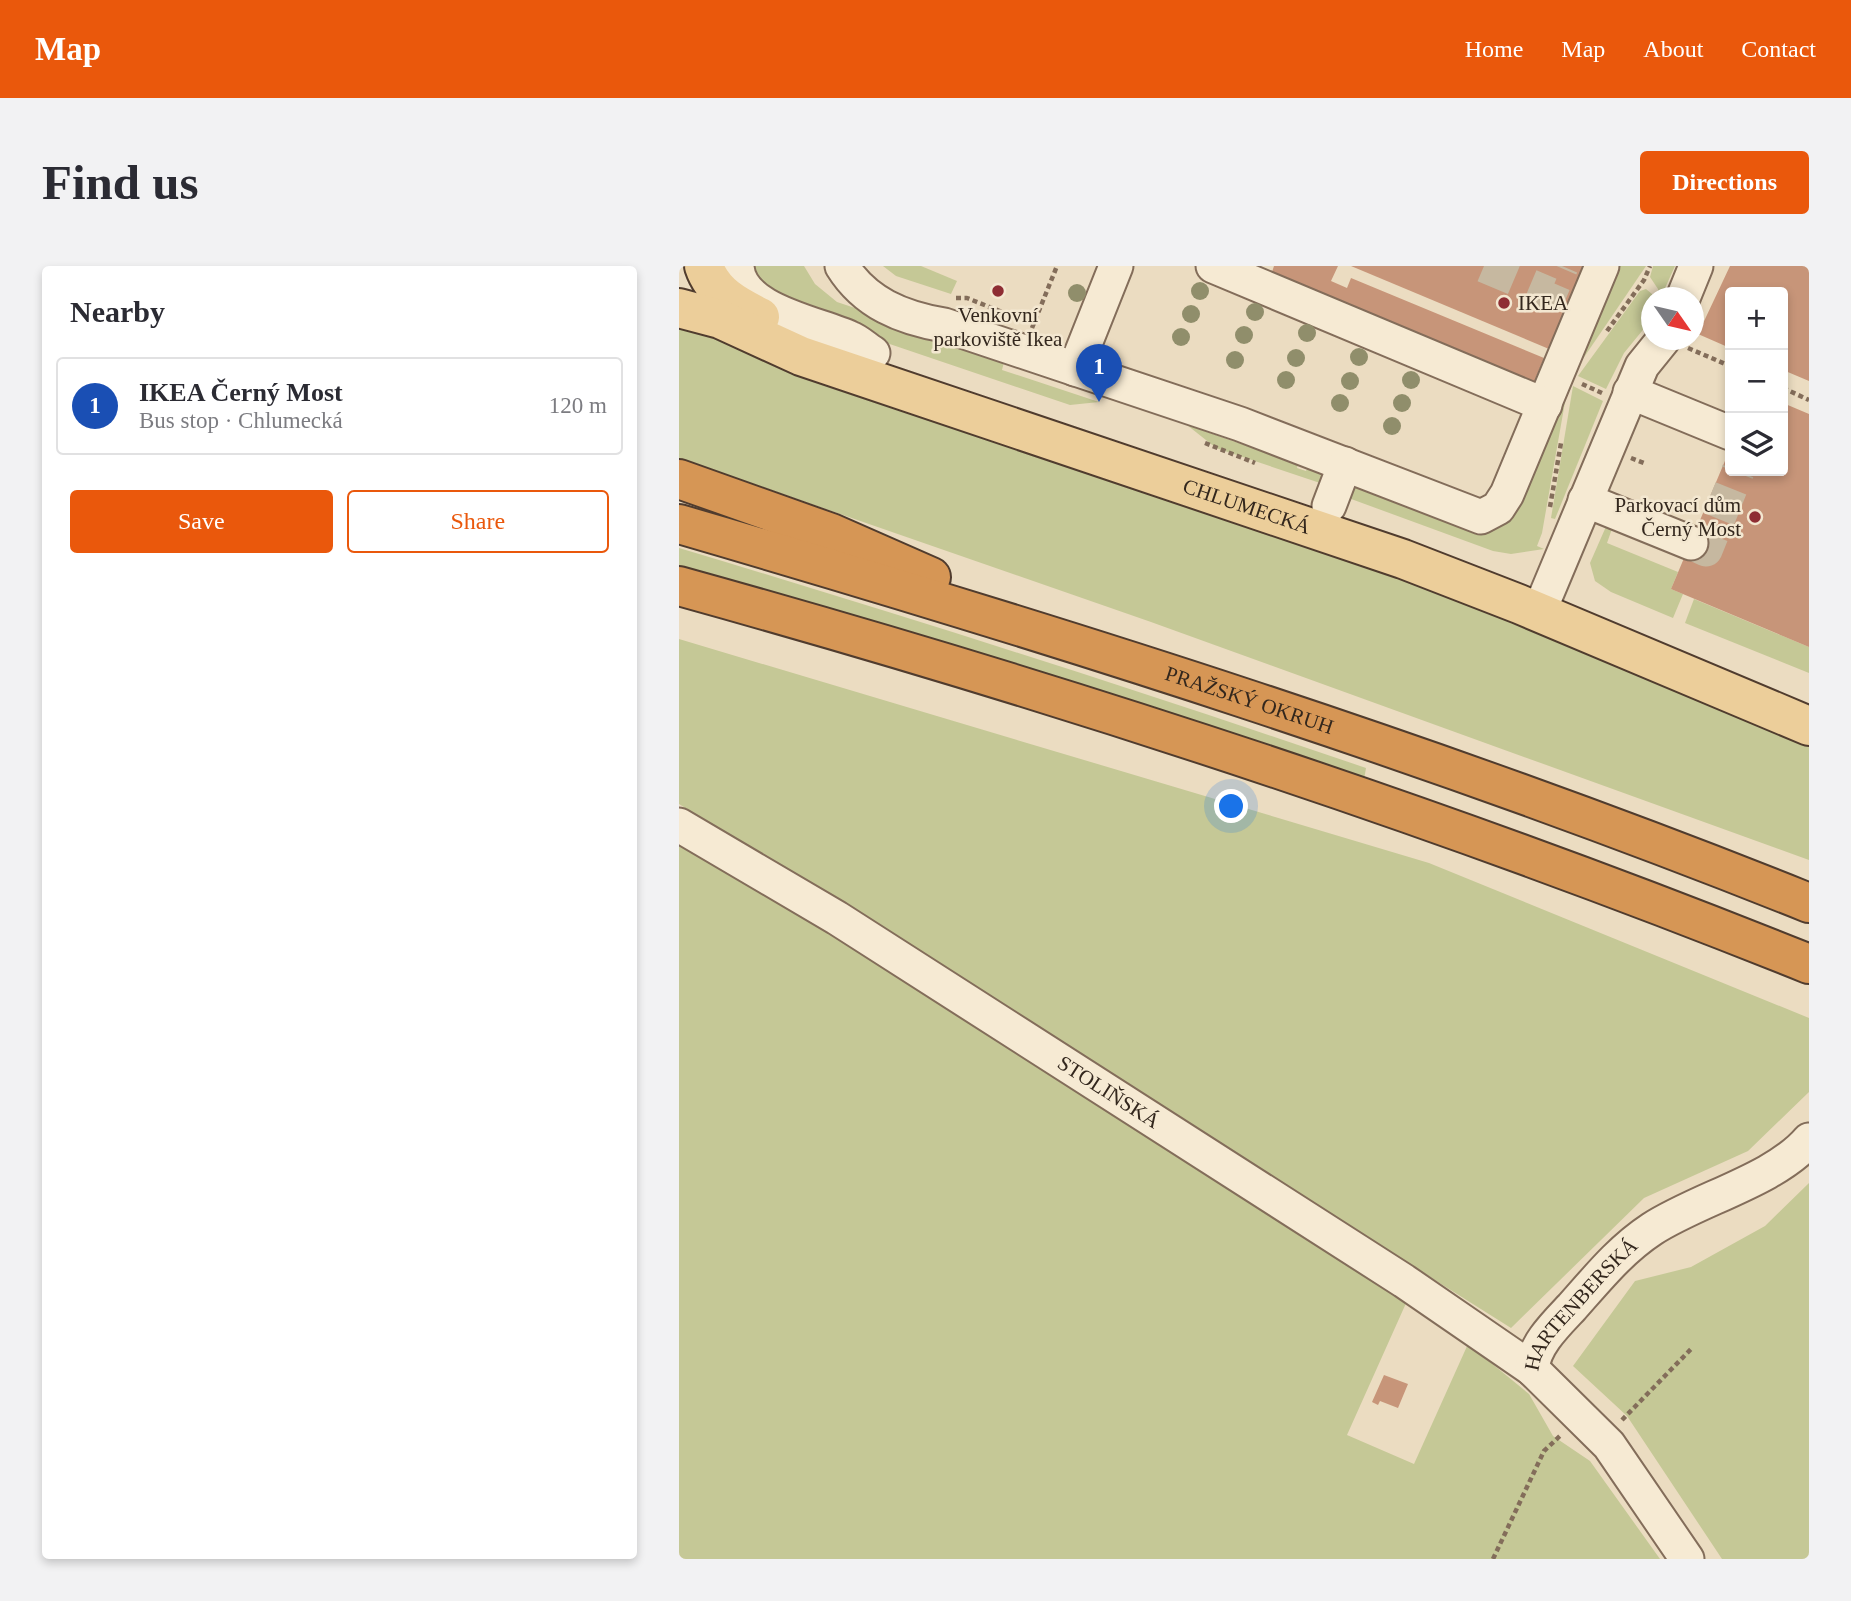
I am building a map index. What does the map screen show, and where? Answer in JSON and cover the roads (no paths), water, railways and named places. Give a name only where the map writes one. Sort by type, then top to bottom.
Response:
[{"type":"highway","points":[[679,479],[831,533],[1094,650]]},
{"type":"highway","name":"PRAŽSKÝ OKRUH","points":[[679,524],[1094,650],[1478,779],[1809,903]]},
{"type":"highway","points":[[679,586],[1255,762],[1542,862],[1809,964]]},
{"type":"main road","points":[[679,297],[690,284],[699,266]]},
{"type":"main road","name":"CHLUMECKÁ","points":[[704,266],[709,278],[726,298],[751,313],[825,344],[847,351],[873,353],[1329,506],[1544,601],[1809,726]]},
{"type":"main road","name":"CHLUMECKÁ","points":[[679,308],[720,319],[801,356],[1347,539],[1544,601],[1809,696]]},
{"type":"street","points":[[737,266],[740,280],[752,295],[796,319],[851,338],[873,353]]},
{"type":"street","points":[[822,266],[849,292],[916,320],[944,325],[1075,369],[1345,464],[1482,517],[1498,508],[1554,418],[1602,266]]},
{"type":"street","points":[[842,266],[865,293],[890,310]]},
{"type":"street","points":[[862,266],[897,296],[944,325]]},
{"type":"street","points":[[1075,369],[1116,266]]},
{"type":"street","points":[[1213,266],[1554,418]]},
{"type":"street","points":[[1687,287],[1696,266]]},
{"type":"street","points":[[1544,601],[1585,500],[1618,393],[1642,366],[1664,350]]},
{"type":"street","points":[[1618,393],[1725,431]]},
{"type":"street","points":[[1329,506],[1345,464]]},
{"type":"street","points":[[1585,500],[1691,543]]},
{"type":"street","name":"STOLIŇSKÁ","points":[[679,825],[837,918],[1404,1281],[1532,1369]]},
{"type":"street","name":"HARTENBERSKÁ","points":[[1687,1559],[1629,1471],[1593,1428],[1532,1369],[1537,1350],[1554,1327],[1623,1251],[1691,1207],[1780,1164],[1809,1140]]},
{"type":"tunnel","points":[[1484,266],[1550,294],[1562,266]]},
{"type":"tunnel","points":[[1691,543],[1706,550],[1736,476]]},
{"type":"place","name":"Venkovní parkoviště Ikea","points":[[998,291]]},
{"type":"place","name":"IKEA","points":[[1504,303]]},
{"type":"place","name":"IKEA Černý Most","points":[[1099,402]]},
{"type":"place","name":"Parkovací dům Černý Most","points":[[1755,517]]}]
